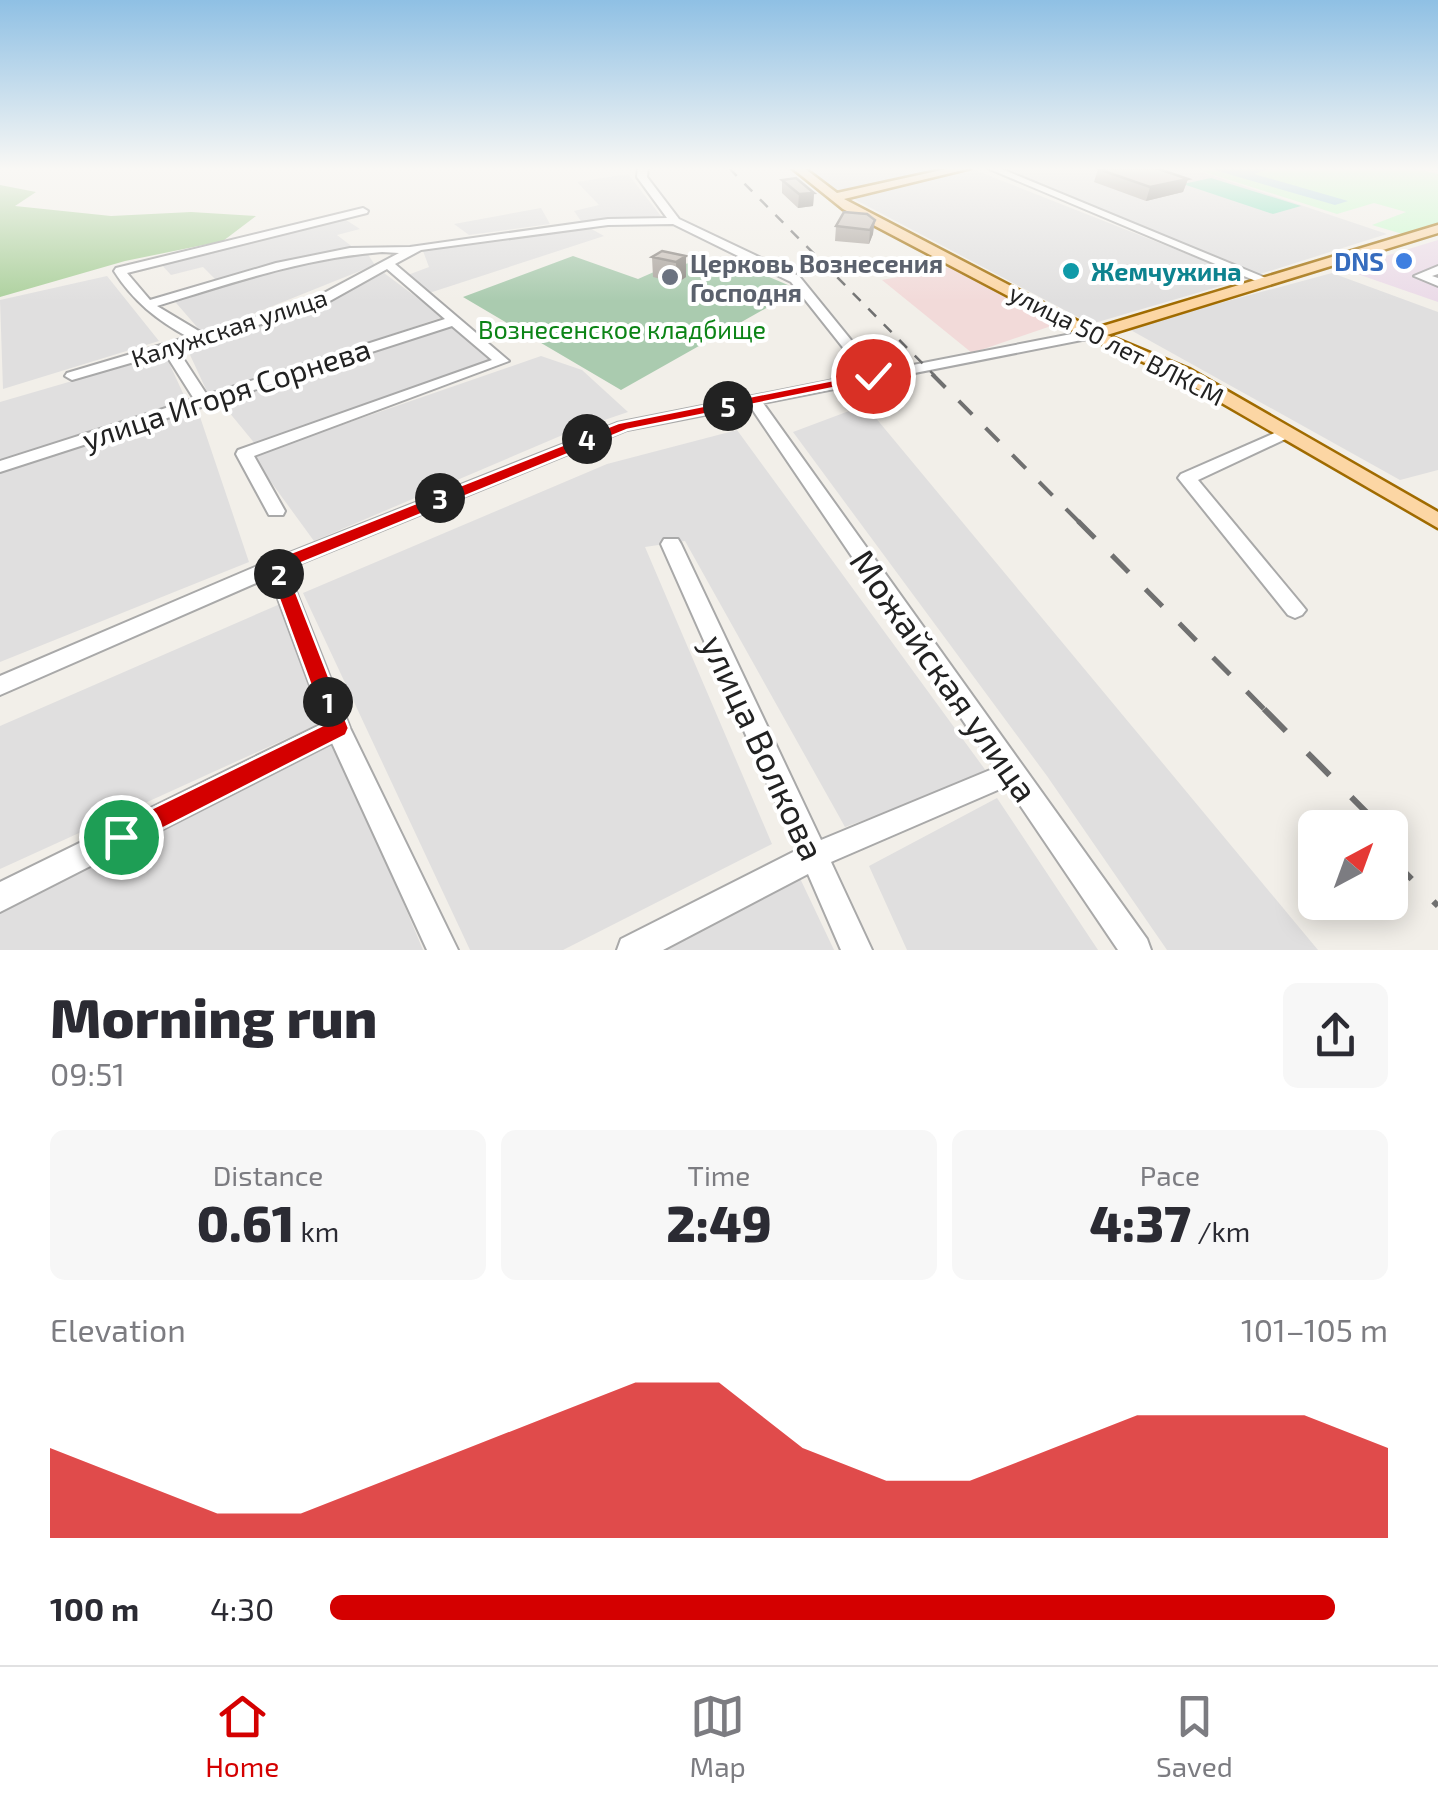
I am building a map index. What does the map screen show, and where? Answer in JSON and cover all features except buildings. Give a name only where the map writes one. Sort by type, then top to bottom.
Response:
[{"type":"main road","name":"улица 50 лет ВЛКСМ","points":[[865,212],[1092,334],[1183,373],[1438,521]]},
{"type":"main road","points":[[1092,334],[1438,229]]},
{"type":"street","points":[[201,338],[163,319],[130,288],[120,271],[357,212]]},
{"type":"street","points":[[668,212],[675,221],[794,278],[873,376]]},
{"type":"street","points":[[1099,212],[1267,281]]},
{"type":"street","name":"Калужская улица","points":[[72,376],[314,304],[412,250],[608,222],[675,221]]},
{"type":"street","points":[[149,304],[262,272],[380,246],[412,250]]},
{"type":"street","points":[[276,512],[244,454],[502,361],[389,265]]},
{"type":"street","points":[[1438,270],[1420,276],[1438,282]]},
{"type":"street","name":"улица Игоря Сорнева","points":[[0,466],[453,321]]},
{"type":"street","points":[[0,686],[276,566],[623,426],[1092,334]]},
{"type":"street","points":[[168,348],[202,400]]},
{"type":"street","name":"Можайская улица","points":[[754,401],[1136,950]]},
{"type":"street","points":[[1286,433],[1188,478],[1295,610]]},
{"type":"street","name":"улица Волкова","points":[[671,544],[857,950]]},
{"type":"street","points":[[276,566],[338,728],[443,950]]},
{"type":"street","points":[[0,897],[338,728]]},
{"type":"street","points":[[632,950],[814,856],[1013,772]]},
{"type":"shaded area","points":[[517,212],[543,212],[550,224],[469,235],[454,224]]},
{"type":"shaded area","points":[[575,212],[658,212],[664,220],[583,224]]},
{"type":"shaded area","points":[[879,212],[1082,212],[1248,278],[1091,324]]},
{"type":"shaded area","points":[[1102,212],[1322,212],[1387,234],[1257,275]]},
{"type":"shaded area","points":[[343,218],[360,229],[337,235],[354,248],[219,283],[203,267],[171,275],[159,262]]},
{"type":"shaded area","points":[[588,227],[604,236],[426,294],[405,276],[429,267],[423,251]]},
{"type":"shaded area","points":[[1438,240],[1438,302],[1343,269]]},
{"type":"shaded area","points":[[365,250],[375,265],[203,334],[171,297]]},
{"type":"shaded area","points":[[950,267],[1057,324],[972,353],[882,280]]},
{"type":"shaded area","points":[[384,273],[443,317],[209,396],[185,344],[285,319]]},
{"type":"shaded area","points":[[1332,273],[1438,312],[1438,470],[1400,480],[1127,328]]},
{"type":"shaded area","points":[[107,276],[159,341],[3,389],[0,300]]},
{"type":"shaded area","points":[[449,323],[494,360],[256,445],[219,400]]},
{"type":"shaded area","points":[[165,354],[187,402],[0,461],[0,402]]},
{"type":"shaded area","points":[[541,356],[582,370],[628,412],[572,431],[314,541],[252,456]]},
{"type":"shaded area","points":[[865,405],[1318,950],[1167,950],[1047,776],[793,432]]},
{"type":"shaded area","points":[[197,408],[249,562],[0,662],[0,470]]},
{"type":"shaded area","points":[[737,430],[989,775],[845,827],[685,541],[645,547],[772,844],[563,950],[470,950],[303,593],[607,464]]},
{"type":"shaded area","points":[[287,601],[323,722],[0,869],[0,726]]},
{"type":"shaded area","points":[[335,738],[423,950],[0,950],[0,893]]},
{"type":"shaded area","points":[[997,798],[1098,950],[907,950],[869,866]]},
{"type":"shaded area","points":[[797,872],[834,950],[641,950]]},
{"type":"green space","points":[[0,212],[256,216],[223,241],[125,261],[0,297]]},
{"type":"green space","points":[[1405,212],[1438,212],[1438,223],[1406,235],[1372,225]]},
{"type":"green space","name":"Вознесенское кладбище","points":[[573,256],[638,279],[663,268],[722,257],[788,285],[793,293],[621,390],[463,297]]},
{"type":"railway","points":[[773,212],[935,376]]},
{"type":"railway","points":[[932,374],[1081,524]]},
{"type":"railway","points":[[1078,521],[1267,712]]},
{"type":"railway","points":[[1264,709],[1364,810]]},
{"type":"railway","points":[[1408,875],[1438,906]]},
{"type":"place","name":"DNS","points":[[1404,261]]},
{"type":"place","name":"Жемчужина","points":[[1071,271]]},
{"type":"place","name":"Церковь Вознесения Господня","points":[[670,277]]},
{"type":"route","points":[[121,837],[338,728],[276,566],[623,426],[873,376]]}]
